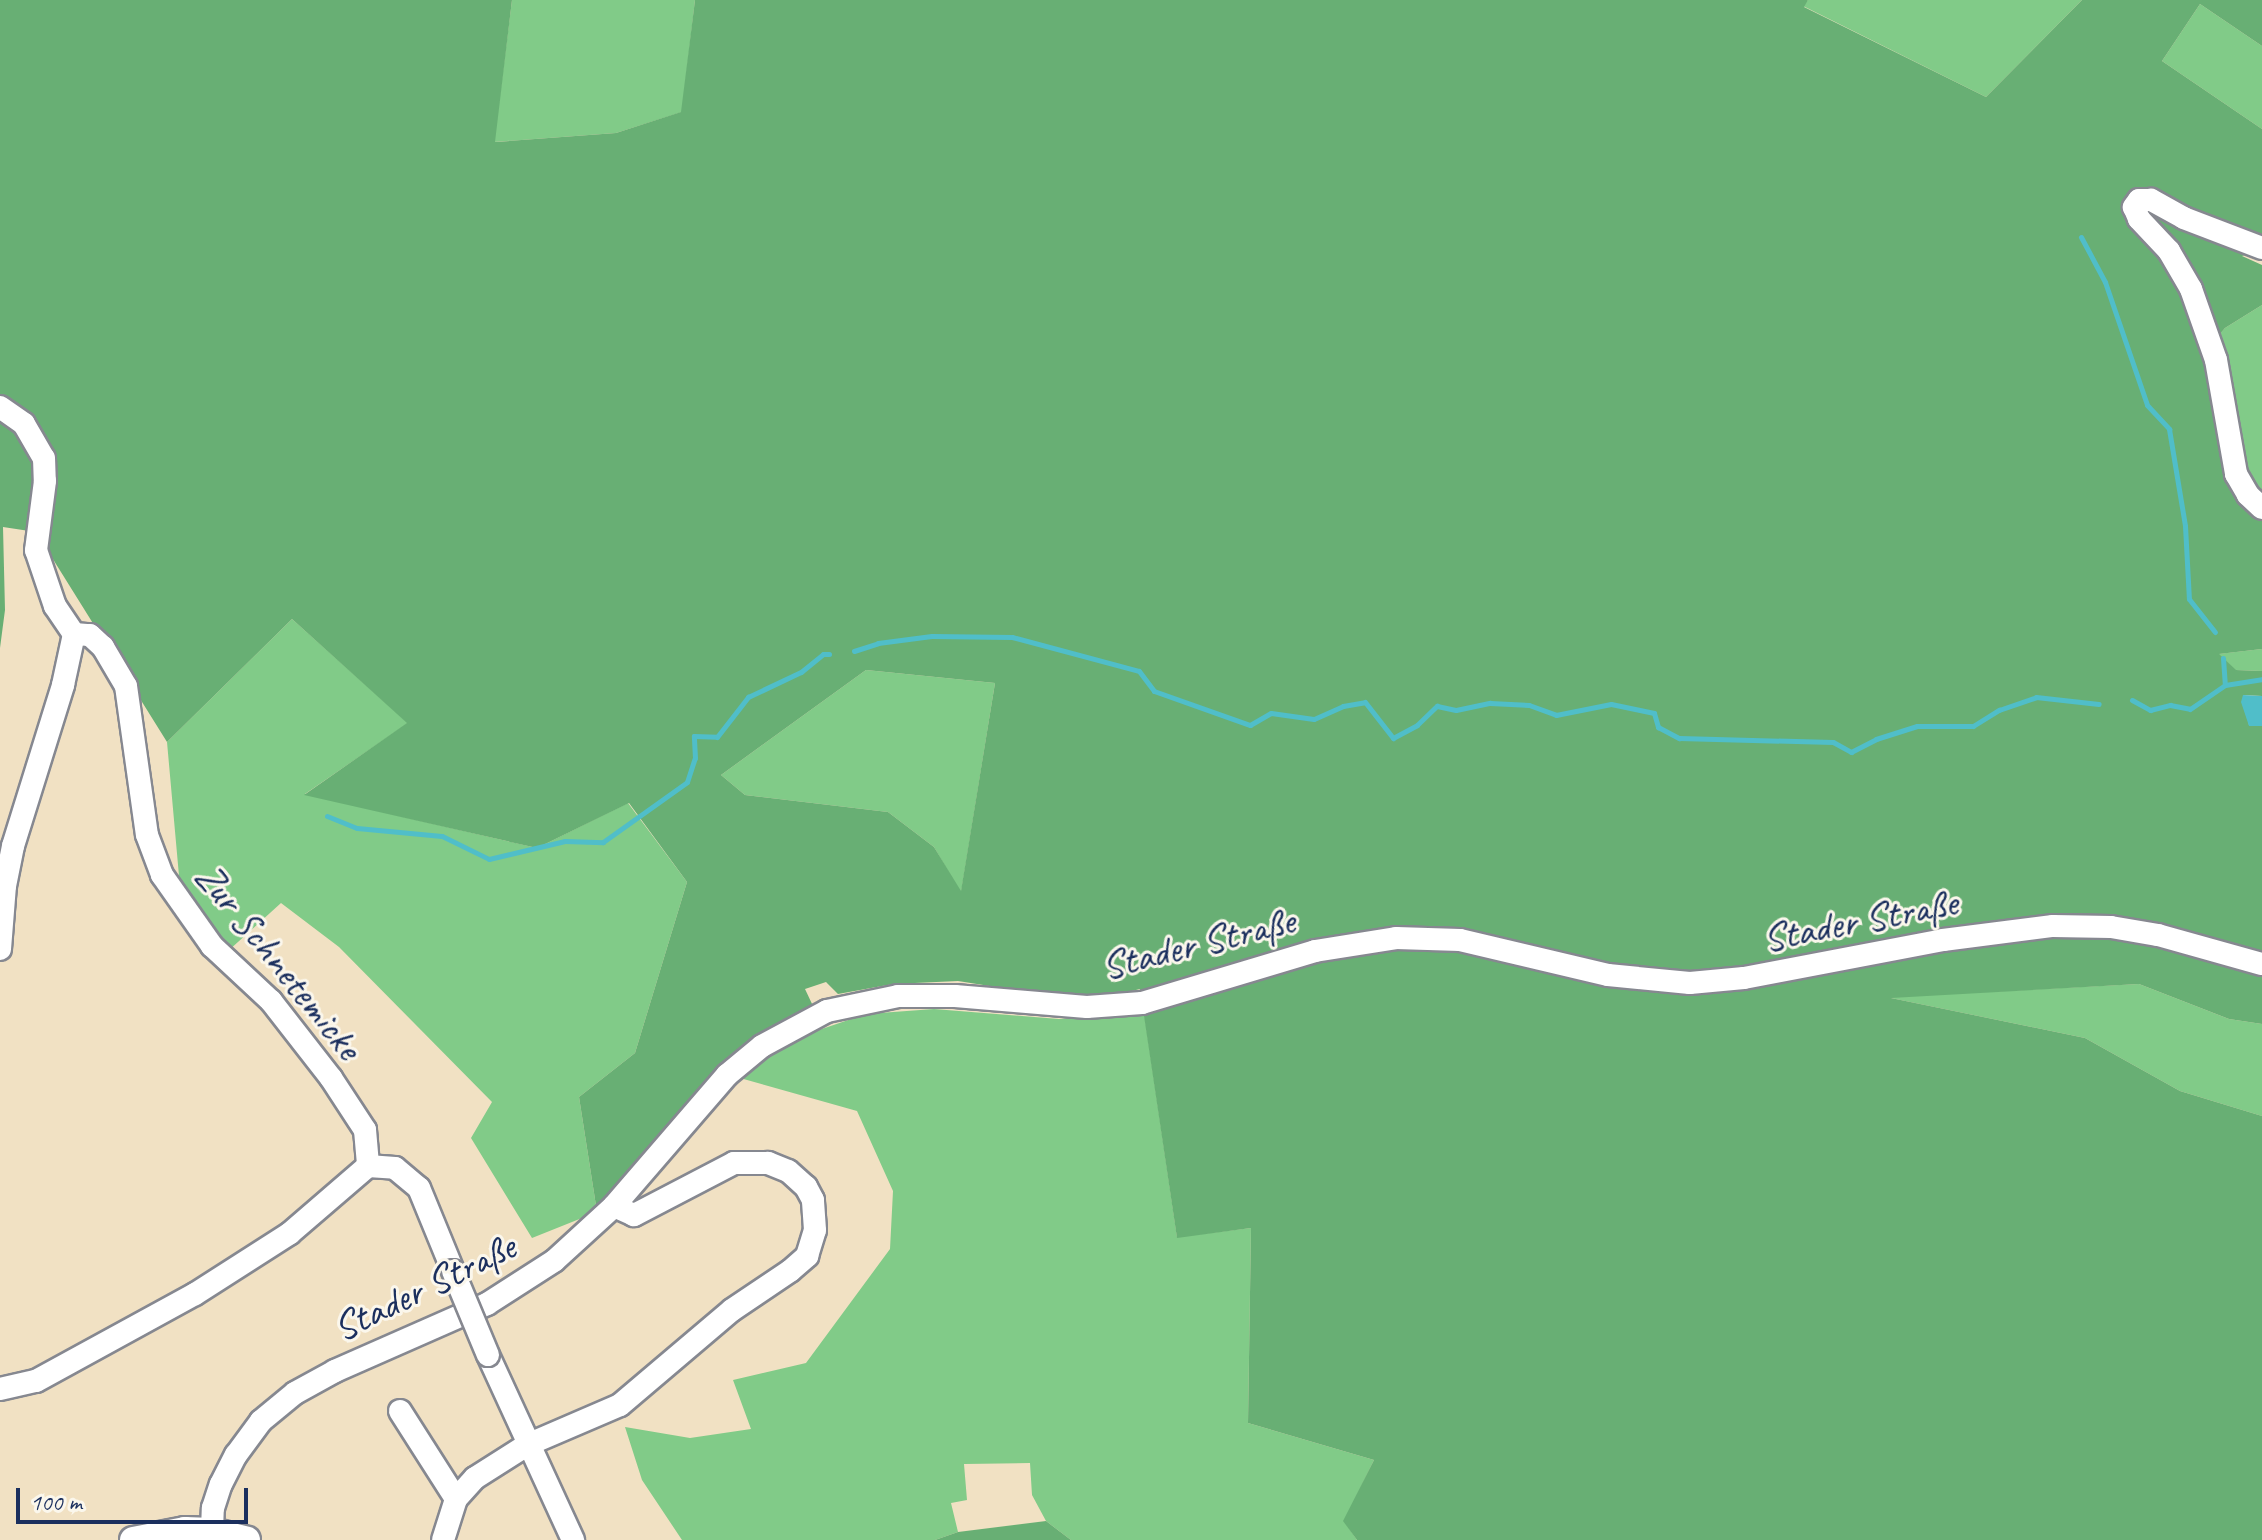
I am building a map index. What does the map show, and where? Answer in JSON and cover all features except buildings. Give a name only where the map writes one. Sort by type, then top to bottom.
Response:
[{"type":"main road","points":[[133,1540],[158,1533],[212,1531],[247,1540]]},
{"type":"street","points":[[2262,248],[2184,218],[2151,200],[2139,200],[2134,207],[2139,219],[2169,251],[2191,289],[2216,360],[2236,474],[2248,495],[2262,508]]},
{"type":"street","points":[[0,407],[24,424],[44,458],[45,481],[36,550],[55,606],[74,634],[59,698],[13,846],[5,886],[0,949]]},
{"type":"street","name":"Zur Schnetemicke","points":[[74,634],[90,635],[103,647],[126,686],[147,835],[162,875],[212,946],[271,1001],[331,1078],[365,1130],[368,1166]]},
{"type":"street","name":"Stader Straße","points":[[212,1531],[213,1508],[236,1455],[261,1421],[295,1393],[514,1289],[575,1245],[614,1206],[727,1075],[762,1046],[827,1011],[873,999],[955,996],[1087,1007],[1142,1003],[1315,951],[1396,938],[1460,940],[1608,975],[1690,983],[1744,978],[1943,940],[2053,926],[2111,927],[2158,935],[2262,964]]},
{"type":"street","points":[[443,1540],[456,1499],[475,1478],[527,1445],[620,1405],[732,1310],[807,1256],[815,1230],[813,1200],[806,1187],[788,1171],[768,1163],[734,1163],[634,1215],[614,1206]]},
{"type":"street","points":[[0,1389],[36,1381],[195,1294],[289,1234],[368,1166],[395,1168],[419,1188],[527,1445],[573,1540]]},
{"type":"street","points":[[400,1411],[456,1499]]},
{"type":"green space","points":[[0,0],[512,0],[495,142],[616,133],[681,112],[695,0],[1808,0],[1804,7],[1986,97],[2082,0],[2262,0],[2262,46],[2200,4],[2162,61],[2262,129],[2262,250],[2242,256],[2262,265],[2262,305],[2225,328],[2202,355],[2231,477],[2243,507],[2262,517],[2262,649],[2219,654],[2236,670],[2262,671],[2262,696],[2243,695],[2249,725],[2262,726],[2262,1024],[2229,1019],[2139,984],[1891,998],[2085,1038],[2180,1091],[2262,1116],[2262,1540],[1357,1540],[1343,1521],[1374,1460],[1248,1423],[1251,1228],[1177,1238],[1140,989],[1107,997],[1052,996],[958,981],[893,984],[838,994],[826,982],[805,989],[813,1006],[769,1028],[717,1067],[597,1212],[579,1097],[635,1053],[687,882],[629,803],[537,848],[304,795],[407,723],[292,619],[167,742],[36,532],[3,527],[5,610],[0,648]],"holes":[[[866,670],[995,683],[961,891],[934,847],[888,812],[745,795],[721,775]]]},
{"type":"green space","points":[[512,0],[695,0],[682,112],[616,133],[494,142]]},
{"type":"green space","points":[[1808,0],[2082,0],[1986,97],[1803,6]]},
{"type":"green space","points":[[2200,4],[2262,46],[2262,129],[2162,61]]},
{"type":"green space","points":[[2262,305],[2262,517],[2243,507],[2231,477],[2202,354],[2225,328]]},
{"type":"green space","points":[[292,619],[408,723],[305,794],[537,848],[628,803],[687,882],[635,1053],[579,1097],[597,1212],[532,1238],[471,1138],[492,1102],[339,947],[281,903],[228,951],[180,887],[167,742]]},
{"type":"green space","points":[[2262,649],[2262,671],[2235,670],[2218,654]]},
{"type":"green space","points":[[866,670],[995,683],[961,893],[934,847],[888,812],[745,795],[721,775]]},
{"type":"green space","points":[[2139,984],[2229,1019],[2262,1024],[2262,1116],[2180,1091],[2085,1038],[1886,997]]},
{"type":"green space","points":[[934,1009],[1059,1019],[1144,1012],[1177,1237],[1251,1228],[1248,1423],[1374,1460],[1344,1521],[1357,1540],[1071,1540],[1046,1521],[1032,1495],[1030,1463],[964,1464],[967,1500],[951,1503],[958,1532],[935,1540],[682,1540],[642,1480],[625,1427],[690,1438],[751,1429],[733,1380],[806,1363],[890,1249],[893,1191],[857,1111],[740,1078],[772,1053],[813,1032],[866,1014]]},
{"type":"green space","points":[[1046,1521],[1071,1540],[935,1540],[958,1532]]},
{"type":"water","points":[[2243,695],[2262,696],[2262,726],[2249,726],[2241,702]]},
{"type":"waterway","points":[[2081,237],[2105,282],[2147,405],[2169,429],[2185,526],[2189,599],[2215,632]]},
{"type":"waterway","points":[[854,651],[878,643],[932,636],[1012,637],[1139,671],[1154,691],[1250,725],[1271,713],[1314,719],[1343,706],[1365,702],[1393,738],[1417,725],[1437,706],[1456,710],[1490,703],[1529,705],[1556,715],[1611,704],[1654,713],[1658,727],[1679,738],[1833,742],[1851,752],[1876,739],[1917,726],[1973,726],[1999,710],[2036,697],[2099,704]]},
{"type":"waterway","points":[[327,816],[357,828],[442,836],[489,859],[565,841],[603,842],[687,782],[695,758],[694,736],[717,737],[748,697],[801,672],[823,654],[829,654]]},
{"type":"waterway","points":[[2223,658],[2225,685]]},
{"type":"waterway","points":[[2132,700],[2150,710],[2170,705],[2190,709],[2225,685],[2262,679]]}]
